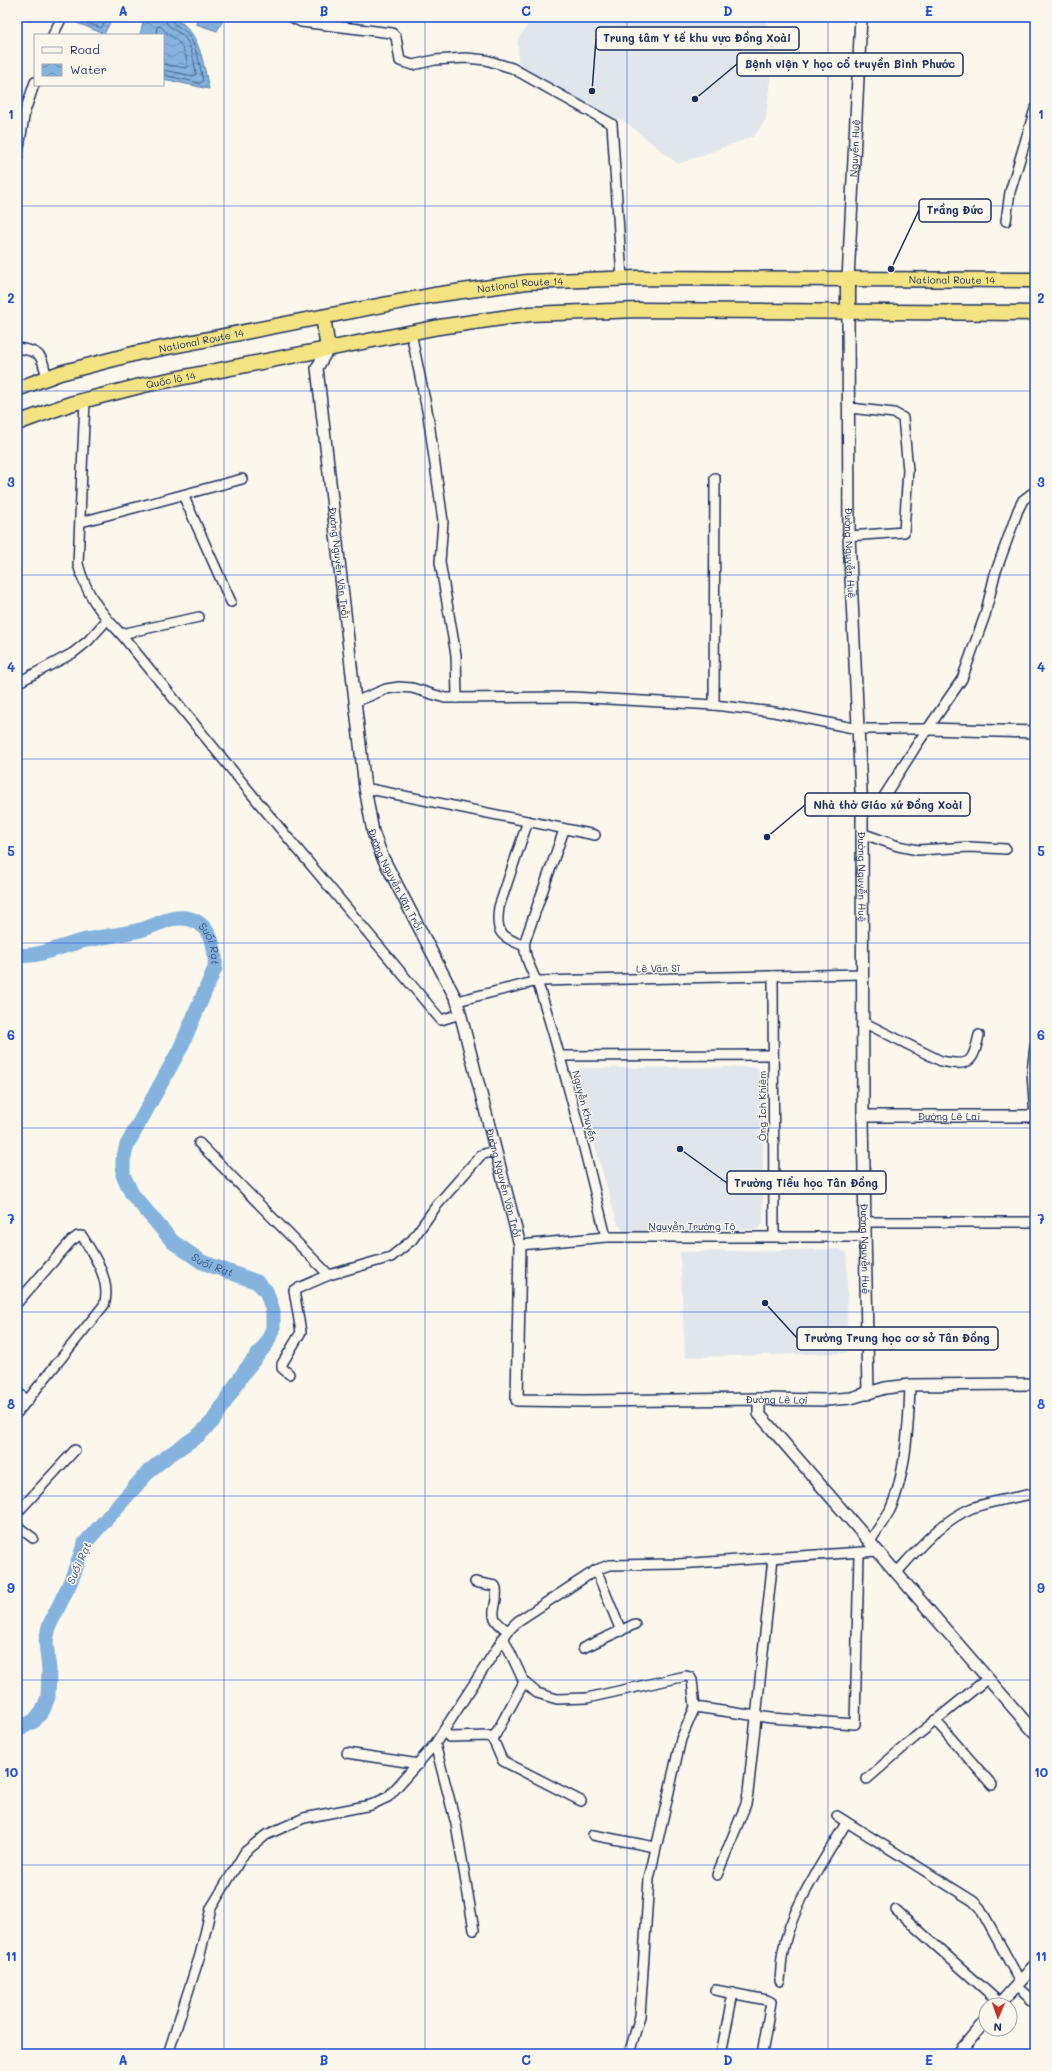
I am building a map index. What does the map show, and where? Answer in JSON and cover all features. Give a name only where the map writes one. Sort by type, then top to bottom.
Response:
[{"type":"highway","name":"National Route 14","points":[[17,389],[47,378],[137,353],[434,295],[527,282],[622,278],[1035,280]]},
{"type":"highway","points":[[848,280],[848,312]]},
{"type":"highway","points":[[323,317],[328,349],[439,327],[530,314],[639,310],[1035,313]]},
{"type":"highway","name":"Quốc lộ 14","points":[[17,423],[85,400],[144,385],[328,349]]},
{"type":"street","points":[[54,34],[62,17]]},
{"type":"street","points":[[291,17],[301,22],[392,33],[396,37],[400,62],[413,65],[435,60],[466,58],[486,60],[512,68],[612,124],[622,278]]},
{"type":"street","name":"Nguyễn Huệ","points":[[848,280],[861,17]]},
{"type":"street","points":[[17,160],[26,111],[34,85]]},
{"type":"street","points":[[1006,221],[1010,192],[1035,109]]},
{"type":"street","name":"Đường Nguyễn Huệ","points":[[848,312],[850,408],[849,536],[862,812],[863,1116],[868,1394]]},
{"type":"street","points":[[411,333],[428,415],[443,521],[440,562],[456,655],[457,698]]},
{"type":"street","points":[[17,348],[35,350],[42,356],[47,378]]},
{"type":"street","name":"Đường Nguyễn Văn Trỗi","points":[[328,349],[317,368],[365,788],[373,832],[382,856],[456,1001],[494,1152],[520,1244],[517,1400]]},
{"type":"street","points":[[85,400],[81,522],[78,532],[78,564],[83,583],[107,620],[121,634],[262,808],[441,1020],[460,1014]]},
{"type":"street","points":[[849,536],[904,532],[908,470],[903,418],[894,413],[850,408]]},
{"type":"street","points":[[714,706],[715,478]]},
{"type":"street","points":[[81,522],[242,479]]},
{"type":"street","points":[[862,812],[876,809],[918,743],[962,679],[985,615],[995,574],[1018,510],[1024,500],[1035,491]]},
{"type":"street","points":[[183,495],[231,602]]},
{"type":"street","points":[[121,634],[199,617]]},
{"type":"street","points":[[17,683],[73,653],[88,641],[107,620]]},
{"type":"street","points":[[355,702],[386,689],[399,687],[412,688],[434,696],[457,698],[572,697],[714,706],[774,712],[858,729],[929,729],[1035,732]]},
{"type":"street","points":[[365,788],[528,821],[564,830],[595,835]]},
{"type":"street","points":[[528,821],[499,907],[497,918],[498,927],[503,937],[524,946],[564,830]]},
{"type":"street","points":[[861,833],[898,846],[918,850],[970,847],[1006,849]]},
{"type":"street","name":"Nguyễn Khuyến","points":[[524,946],[524,951],[538,981],[561,1056],[606,1237]]},
{"type":"street","name":"Lê Văn Sĩ","points":[[456,1001],[538,981],[862,974]]},
{"type":"street","name":"Ông Ích Khiêm","points":[[774,976],[774,1236]]},
{"type":"street","points":[[863,1022],[941,1061],[952,1063],[969,1061],[974,1056],[980,1035]]},
{"type":"street","points":[[1035,1046],[1032,1072],[1035,1116]]},
{"type":"street","points":[[561,1056],[773,1055]]},
{"type":"street","name":"Đường Lê Lai","points":[[863,1116],[1035,1116]]},
{"type":"street","points":[[200,1143],[329,1275]]},
{"type":"street","points":[[289,1374],[282,1368],[282,1364],[300,1332],[294,1290],[329,1275],[391,1257],[412,1240],[437,1205],[481,1155],[494,1152]]},
{"type":"street","points":[[865,1222],[1035,1222]]},
{"type":"street","points":[[17,1303],[71,1241],[78,1236],[82,1236],[101,1271],[107,1292],[104,1305],[17,1413]]},
{"type":"street","name":"Nguyễn Trường Tộ","points":[[520,1244],[606,1237],[865,1237]]},
{"type":"street","name":"Đường Lê Lợi","points":[[517,1400],[826,1400],[851,1398],[885,1388],[910,1385],[1035,1384]]},
{"type":"street","points":[[870,1542],[890,1510],[904,1461],[909,1426],[910,1385]]},
{"type":"street","points":[[17,1392],[28,1401]]},
{"type":"street","points":[[759,1399],[759,1414],[1035,1733]]},
{"type":"street","points":[[17,1513],[74,1450]]},
{"type":"street","points":[[897,1572],[923,1543],[947,1522],[972,1508],[1035,1493]]},
{"type":"street","points":[[17,1526],[33,1538]]},
{"type":"street","points":[[168,2054],[200,1955],[211,1908],[245,1852],[266,1835],[304,1818],[371,1805],[388,1797],[436,1744],[505,1634],[518,1621],[596,1570],[609,1565],[678,1564],[859,1554],[878,1551]]},
{"type":"street","points":[[695,1707],[756,1716],[855,1724],[859,1554]]},
{"type":"street","points":[[717,1875],[746,1804],[773,1558]]},
{"type":"street","points":[[596,1570],[621,1631]]},
{"type":"street","points":[[475,1582],[495,1586],[493,1615],[496,1623],[505,1634],[524,1682],[537,1693],[557,1699],[571,1700],[587,1698],[686,1676],[690,1677],[692,1680],[695,1707],[681,1739],[655,1847],[649,1879],[640,2016],[629,2054]]},
{"type":"street","points":[[583,1648],[634,1624]]},
{"type":"street","points":[[867,1778],[935,1720],[988,1678]]},
{"type":"street","points":[[524,1682],[493,1739],[496,1751],[503,1761],[581,1800]]},
{"type":"street","points":[[935,1720],[992,1785]]},
{"type":"street","points":[[444,1730],[449,1737],[485,1735],[493,1739]]},
{"type":"street","points":[[436,1744],[456,1824],[474,1930]]},
{"type":"street","points":[[347,1753],[419,1764]]},
{"type":"street","points":[[837,1816],[956,1891],[980,1908],[1018,1984],[1035,2003]]},
{"type":"street","points":[[780,1981],[783,1951],[788,1933],[808,1888],[846,1823]]},
{"type":"street","points":[[593,1835],[655,1847]]},
{"type":"street","points":[[896,1910],[991,1997]]},
{"type":"street","points":[[1006,1997],[1035,1965]]},
{"type":"street","points":[[715,1990],[771,2002],[762,2054]]},
{"type":"street","points":[[721,2054],[733,1993]]},
{"type":"street","points":[[958,2054],[978,2030]]},
{"type":"shaded area","points":[[533,17],[767,17],[770,78],[766,119],[754,136],[678,164],[623,120],[606,117],[518,64],[518,39]]},
{"type":"shaded area","points":[[756,1067],[763,1072],[763,1224],[758,1229],[625,1233],[618,1225],[574,1074],[579,1068]]},
{"type":"shaded area","points":[[840,1249],[847,1253],[847,1353],[685,1357],[680,1252]]},
{"type":"water","points":[[169,16],[181,22],[189,30],[199,48],[209,89],[164,79],[164,34],[140,34],[144,17]]},
{"type":"water","points":[[70,17],[113,17],[104,34],[68,19]]},
{"type":"water","points":[[199,17],[225,17],[217,31],[196,24]]},
{"type":"waterway","name":"Suối Rạt","points":[[17,955],[33,955],[82,941],[140,930],[171,919],[182,918],[192,920],[200,924],[206,930],[211,938],[214,948],[215,968],[180,1049],[127,1145],[123,1160],[123,1175],[132,1194],[173,1242],[202,1262],[257,1282],[266,1291],[273,1311],[273,1328],[267,1343],[244,1372],[213,1421],[199,1435],[169,1455],[149,1471],[85,1543],[70,1583],[49,1626],[46,1642],[49,1670],[48,1697],[43,1710],[34,1721],[17,1730]]},
{"type":"place","name":"Trung tâm Y tế khu vực Đồng Xoài","points":[[592,91]]},
{"type":"place","name":"Bệnh viện Y học cổ truyền Bình Phước","points":[[695,99]]},
{"type":"place","name":"Trầng Đức","points":[[891,269]]},
{"type":"place","name":"Nhà thờ Giáo xứ Đồng Xoài","points":[[767,837]]},
{"type":"place","name":"Trường Tiểu học Tân Đồng","points":[[680,1149]]},
{"type":"place","name":"Trường Trung học cơ sở Tân Đồng","points":[[765,1303]]}]
